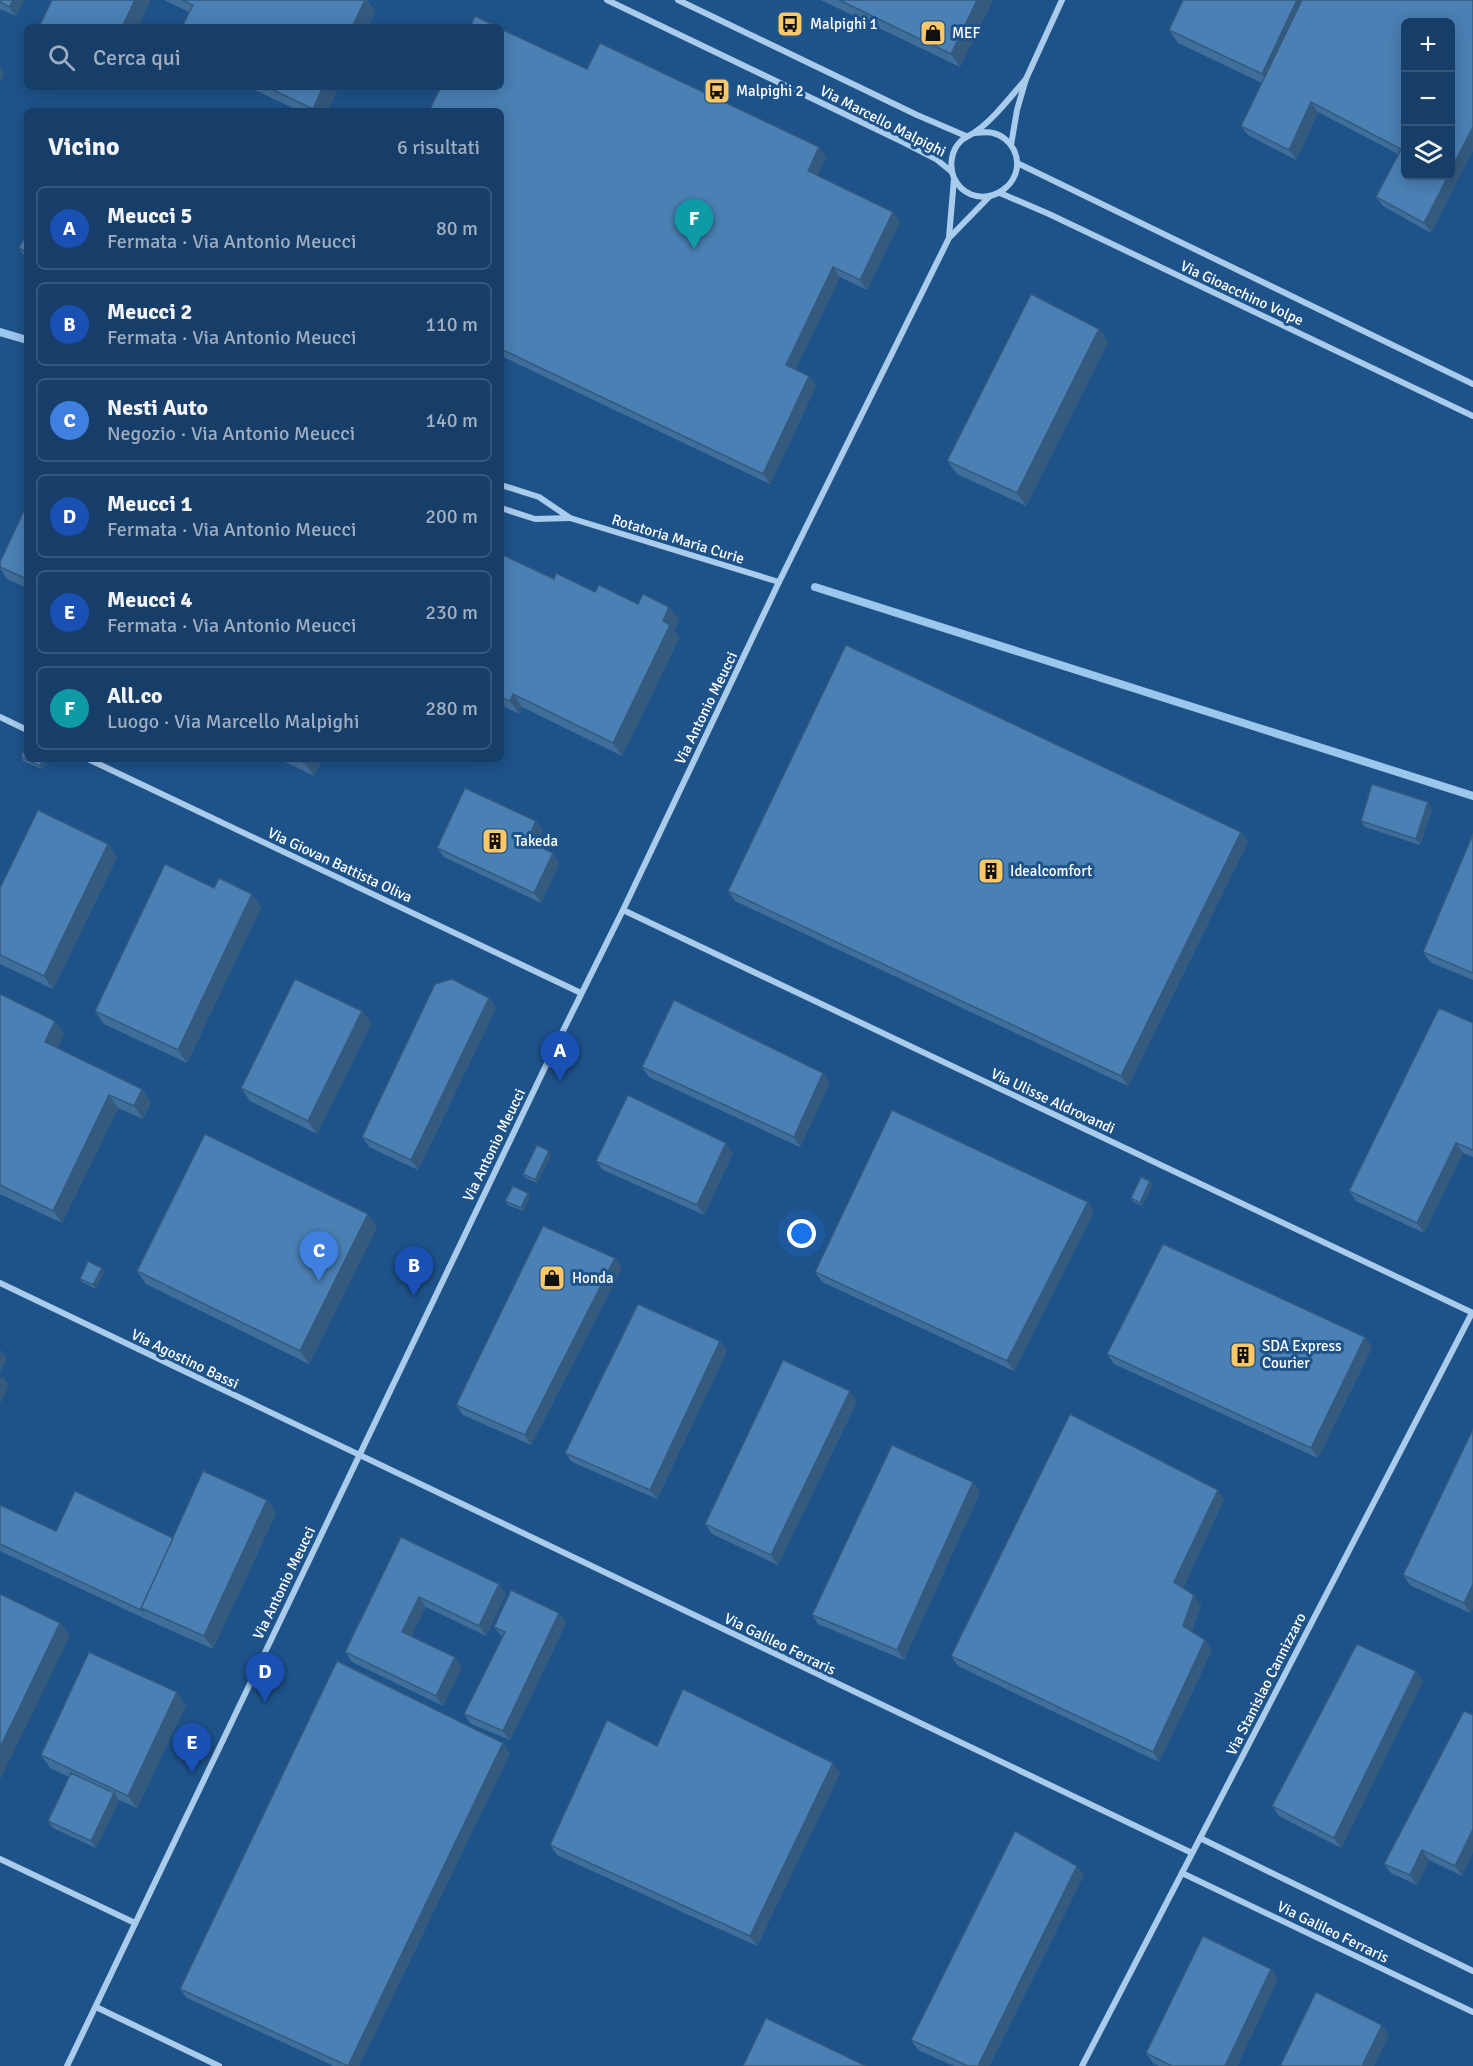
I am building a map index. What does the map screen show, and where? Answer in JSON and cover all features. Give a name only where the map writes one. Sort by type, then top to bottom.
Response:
[{"type":"street","name":"Via Marcello Malpighi","points":[[607,0],[903,142],[936,159],[953,175]]},
{"type":"street","name":"Via Marcello Malpighi","points":[[678,0],[917,115],[966,136]]},
{"type":"street","points":[[1000,193],[1015,177],[1017,163],[1011,145],[1017,110],[1026,79],[1062,0]]},
{"type":"street","points":[[975,133],[1026,79]]},
{"type":"street","points":[[966,136],[992,132],[1011,145]]},
{"type":"street","name":"Via Antonio Meucci","points":[[949,238],[953,175],[951,164],[955,148],[966,136]]},
{"type":"street","name":"Via Gioacchino Volpe","points":[[1017,163],[1473,384]]},
{"type":"street","points":[[953,175],[960,187],[969,194],[979,197],[990,196]]},
{"type":"street","name":"Via Antonio Meucci","points":[[67,2066],[779,582],[949,238],[990,196],[1000,193]]},
{"type":"street","name":"Via Gioacchino Volpe","points":[[1000,193],[1049,213],[1473,416]]},
{"type":"street","name":"Rotatoria Maria Curie","points":[[504,486],[539,497],[570,518],[779,582]]},
{"type":"street","name":"Rotatoria Maria Curie","points":[[504,509],[535,519],[570,518]]},
{"type":"street","points":[[0,717],[24,729]]},
{"type":"street","name":"Via Giovan Battista Oliva","points":[[94,762],[581,993]]},
{"type":"street","name":"Via Ulisse Aldrovandi","points":[[623,910],[1472,1313]]},
{"type":"street","name":"Via Agostino Bassi","points":[[0,1283],[359,1456]]},
{"type":"street","name":"Via Stanislao Cannizzaro","points":[[1082,2066],[1472,1313]]},
{"type":"street","name":"Via Galileo Ferraris","points":[[359,1456],[1191,1853]]},
{"type":"street","name":"Via Galileo Ferraris","points":[[1200,1838],[1473,1971]]},
{"type":"street","points":[[0,1859],[135,1923]]},
{"type":"street","name":"Via Galileo Ferraris","points":[[1182,1873],[1473,2013]]},
{"type":"street","points":[[96,2007],[219,2066]]},
{"type":"building","points":[[0,0],[13,0],[9,7]]},
{"type":"building","points":[[52,0],[135,0],[123,24],[40,24]]},
{"type":"building","points":[[182,0],[365,0],[353,24],[184,24],[193,5]]},
{"type":"building","name":"MEF","points":[[839,0],[977,0],[951,54]]},
{"type":"building","points":[[1183,0],[1297,0],[1262,74],[1169,30]]},
{"type":"building","points":[[1302,0],[1473,0],[1473,127],[1455,161],[1455,18],[1401,18],[1401,149],[1311,102],[1289,150],[1241,126]]},
{"type":"building","points":[[475,16],[492,24],[471,24]]},
{"type":"building","points":[[504,30],[587,69],[600,43],[819,147],[808,171],[893,212],[860,280],[833,267],[786,365],[809,376],[763,474],[504,350],[504,108],[430,108],[440,90],[504,90]]},
{"type":"building","points":[[273,90],[322,90],[313,108]]},
{"type":"building","points":[[1401,149],[1401,180],[1446,180],[1424,223],[1376,197]]},
{"type":"building","points":[[24,238],[24,250],[19,248]]},
{"type":"building","points":[[1031,294],[1099,329],[1017,493],[947,461]]},
{"type":"building","points":[[24,510],[24,578],[0,567],[0,562]]},
{"type":"building","points":[[504,555],[554,579],[556,573],[595,592],[599,585],[638,604],[643,594],[669,607],[663,621],[670,625],[613,743],[513,694],[510,701],[504,698]]},
{"type":"building","name":"Idealcomfort","points":[[846,645],[1241,832],[1121,1076],[728,891]]},
{"type":"building","points":[[1372,784],[1428,802],[1416,839],[1361,821]]},
{"type":"building","name":"Takeda","points":[[465,788],[536,821],[527,841],[553,853],[534,893],[437,848]]},
{"type":"building","points":[[38,810],[108,844],[44,976],[0,955],[0,888]]},
{"type":"building","points":[[1473,834],[1473,973],[1423,952]]},
{"type":"building","points":[[165,864],[214,888],[219,878],[252,894],[178,1050],[95,1011]]},
{"type":"building","points":[[295,979],[362,1011],[308,1121],[241,1088]]},
{"type":"building","points":[[452,979],[489,998],[411,1160],[362,1137],[435,984]]},
{"type":"building","points":[[0,994],[55,1021],[45,1042],[142,1089],[134,1106],[109,1095],[53,1211],[0,1185]]},
{"type":"building","points":[[674,1000],[823,1073],[794,1137],[642,1067]]},
{"type":"building","points":[[1439,1008],[1473,1023],[1473,1150],[1456,1143],[1417,1223],[1349,1191]]},
{"type":"building","points":[[628,1095],[726,1143],[697,1205],[596,1161]]},
{"type":"building","points":[[892,1110],[1088,1202],[1007,1361],[815,1272]]},
{"type":"building","points":[[205,1134],[368,1214],[300,1351],[137,1271]]},
{"type":"building","points":[[537,1145],[549,1151],[535,1180],[523,1174]]},
{"type":"building","points":[[1141,1177],[1150,1181],[1140,1203],[1131,1198]]},
{"type":"building","points":[[513,1186],[528,1193],[521,1208],[505,1201]]},
{"type":"building","points":[[543,1226],[615,1258],[525,1435],[456,1405]]},
{"type":"building","name":"SDA Express Courier","points":[[1163,1244],[1365,1337],[1311,1448],[1107,1354]]},
{"type":"building","points":[[88,1261],[102,1268],[93,1285],[80,1279]]},
{"type":"building","points":[[638,1304],[720,1341],[650,1490],[565,1453]]},
{"type":"building","points":[[783,1360],[850,1391],[771,1555],[705,1524]]},
{"type":"building","points":[[1070,1414],[1218,1490],[1174,1582],[1194,1595],[1183,1626],[1205,1640],[1153,1752],[951,1656]]},
{"type":"building","points":[[1473,1429],[1473,1584],[1464,1603],[1403,1575]]},
{"type":"building","points":[[892,1445],[973,1482],[897,1650],[812,1615]]},
{"type":"building","points":[[203,1471],[267,1500],[204,1636],[141,1608]]},
{"type":"building","points":[[75,1491],[173,1538],[141,1608],[143,1611],[0,1544],[0,1505],[56,1531]]},
{"type":"building","points":[[401,1537],[499,1584],[479,1626],[419,1597],[402,1632],[455,1657],[436,1696],[345,1652]]},
{"type":"building","points":[[511,1590],[559,1613],[503,1731],[464,1714],[505,1632],[494,1627]]},
{"type":"building","points":[[0,1594],[60,1623],[0,1748]]},
{"type":"building","points":[[1357,1644],[1416,1671],[1334,1838],[1272,1806]]},
{"type":"building","points":[[89,1652],[177,1692],[128,1796],[41,1755]]},
{"type":"building","points":[[337,1661],[503,1743],[348,2066],[180,1989]]},
{"type":"building","points":[[683,1689],[833,1763],[750,1936],[550,1845],[607,1720],[657,1746]]},
{"type":"building","points":[[1464,1711],[1473,1715],[1473,1829],[1455,1866],[1422,1850],[1410,1875],[1384,1864]]},
{"type":"building","points":[[71,1773],[114,1793],[91,1841],[48,1821]]},
{"type":"building","points":[[1015,1831],[1077,1866],[978,2066],[968,2066],[911,2040]]},
{"type":"building","points":[[1203,1936],[1271,1969],[1225,2066],[1172,2066],[1146,2053]]},
{"type":"building","points":[[1316,1992],[1382,2025],[1362,2066],[1280,2066]]},
{"type":"building","points":[[766,2018],[866,2066],[743,2066]]},
{"type":"waterway","points":[[0,332],[24,339]]},
{"type":"waterway","points":[[815,587],[1473,796]]},
{"type":"place","name":"Malpighi 1","points":[[790,24]]},
{"type":"place","name":"MEF","points":[[933,33]]},
{"type":"place","name":"Malpighi 2","points":[[717,91]]},
{"type":"place","name":"All.co","points":[[694,249]]},
{"type":"place","name":"Takeda","points":[[495,841]]},
{"type":"place","name":"Idealcomfort","points":[[991,871]]},
{"type":"place","name":"Meucci 5","points":[[560,1081]]},
{"type":"place","name":"Honda","points":[[552,1278]]},
{"type":"place","name":"Nesti Auto","points":[[319,1281]]},
{"type":"place","name":"Meucci 2","points":[[414,1296]]},
{"type":"place","name":"SDA Express Courier","points":[[1243,1355]]},
{"type":"place","name":"Meucci 1","points":[[265,1702]]},
{"type":"place","name":"Meucci 4","points":[[192,1773]]}]
